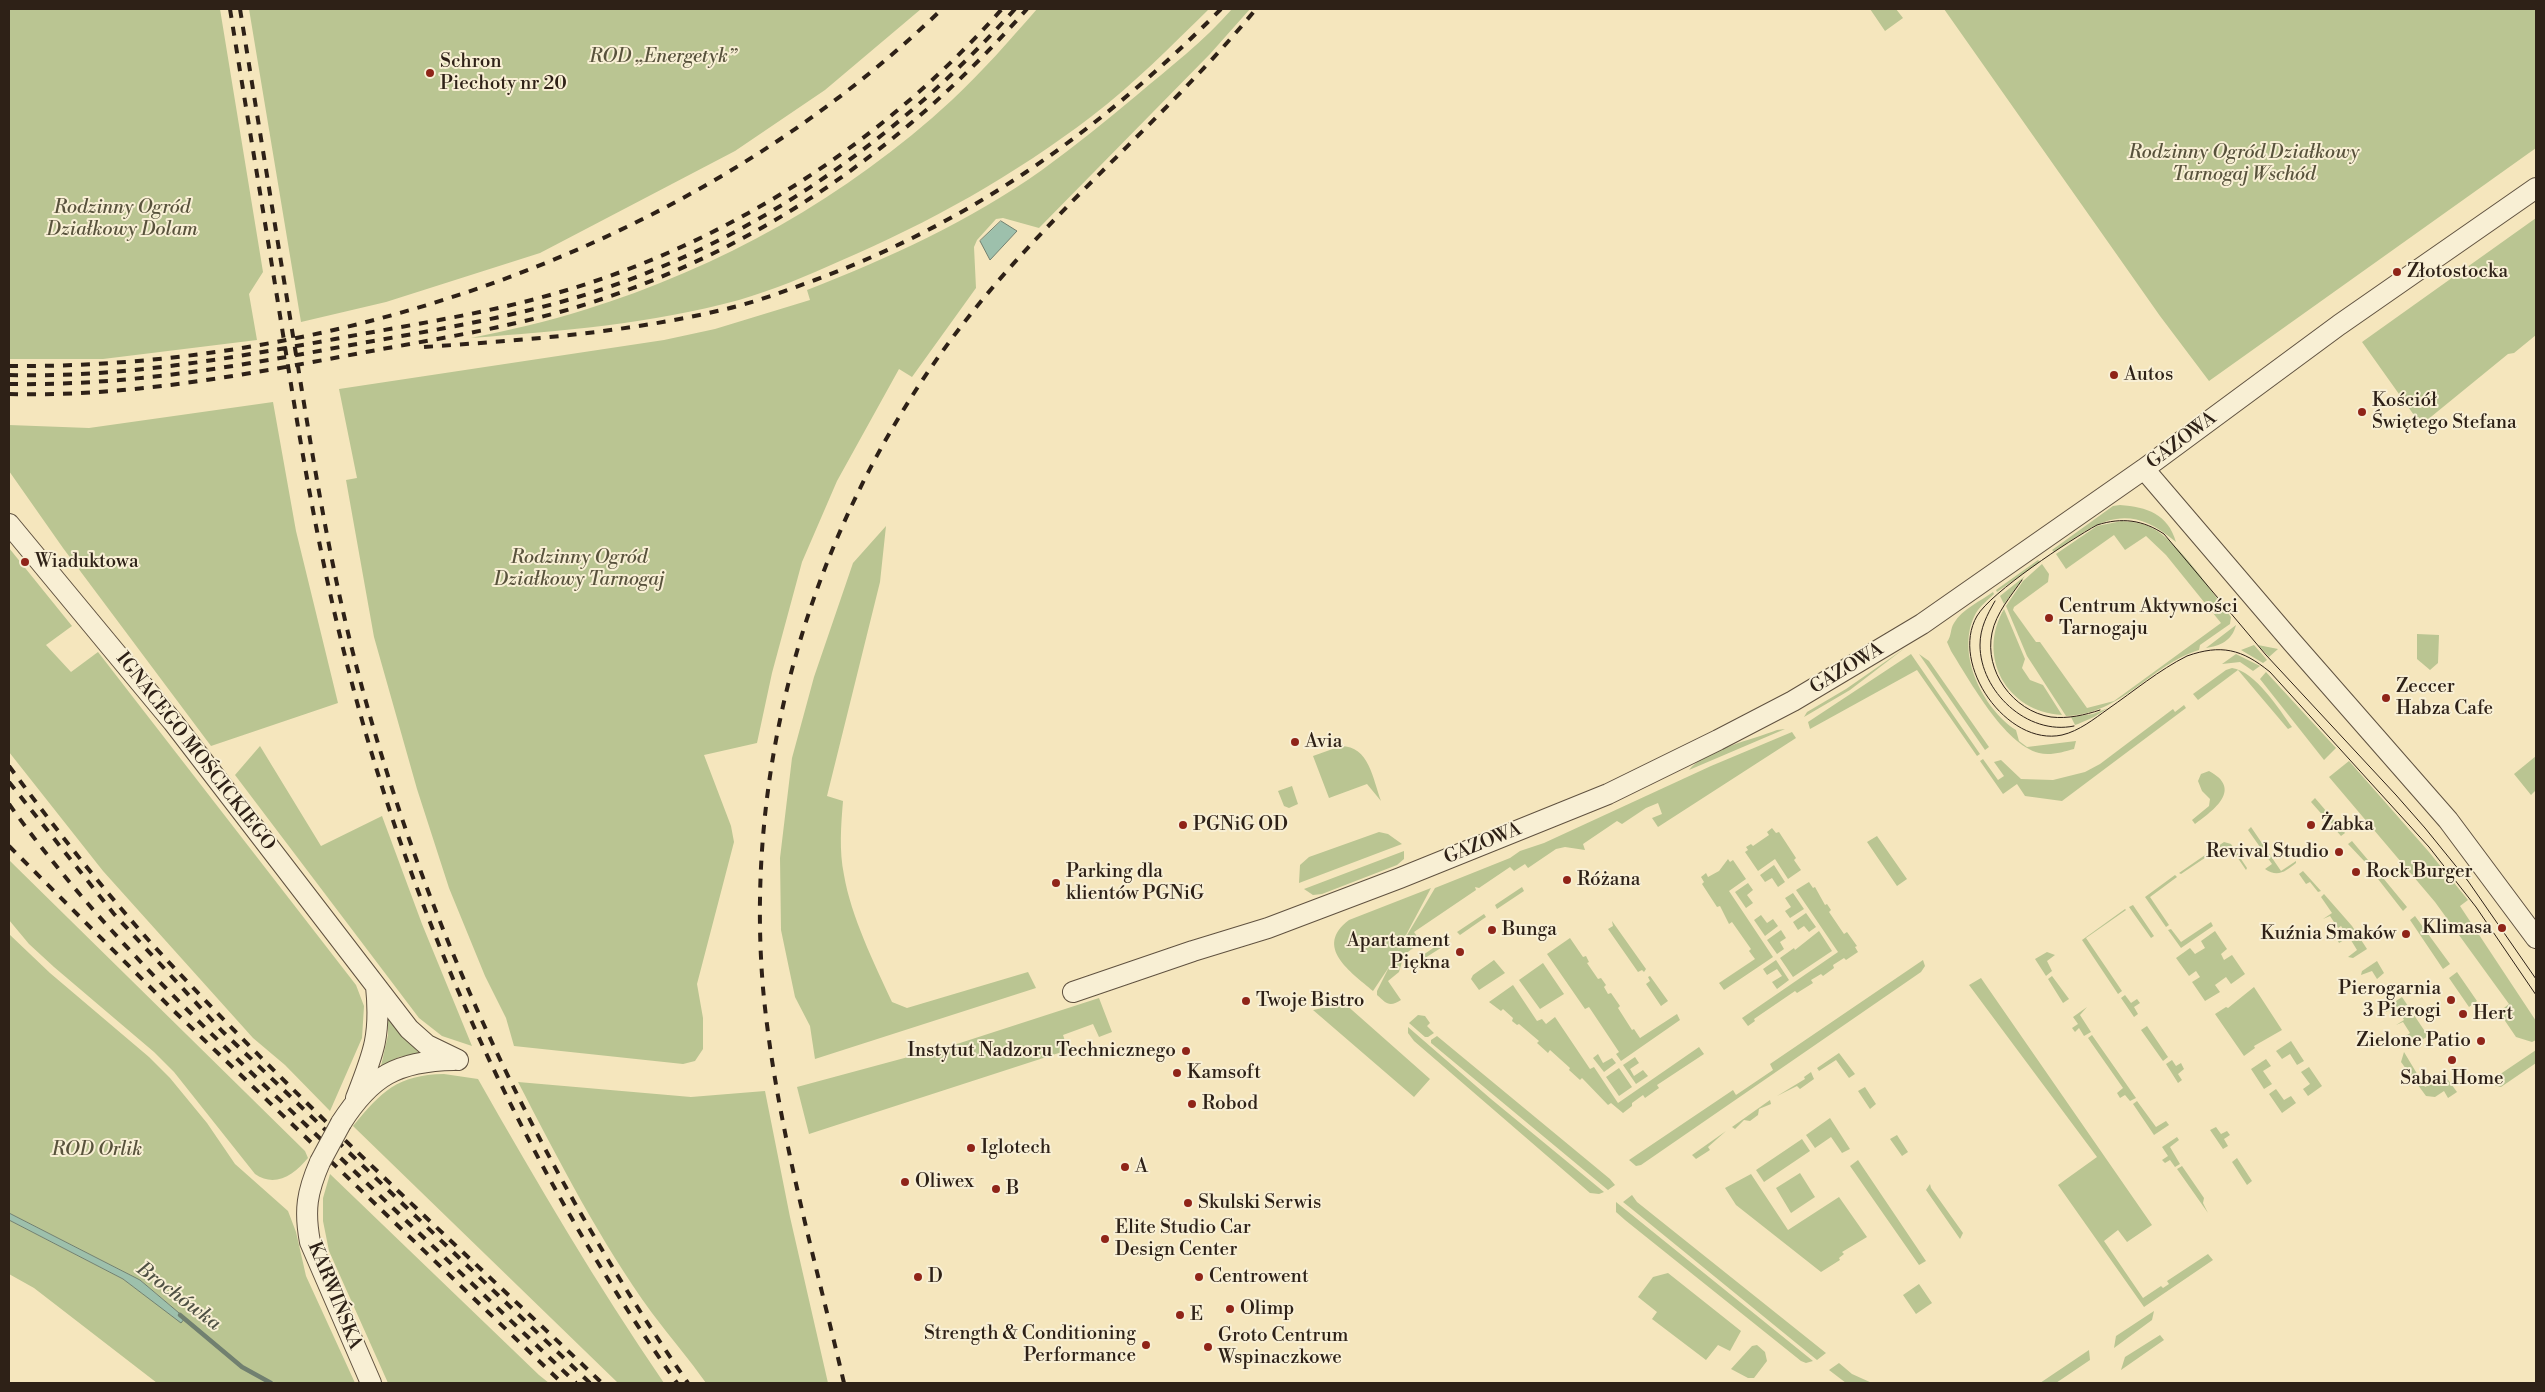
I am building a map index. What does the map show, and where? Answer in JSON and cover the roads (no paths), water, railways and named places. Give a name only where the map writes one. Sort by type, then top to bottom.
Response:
[{"type":"street","name":"GAZOWA","points":[[1073,992],[1193,951],[1268,928],[1342,901],[1608,794],[1793,701],[1922,624],[2144,469],[2340,325],[2536,188]]},
{"type":"street","points":[[2144,469],[2292,642],[2438,807],[2480,860],[2536,938]]},
{"type":"street","name":"IGNACEGO MOŚCICKIEGO","points":[[9,524],[102,632],[174,722],[418,1039],[458,1060],[433,1060],[406,1065]]},
{"type":"street","points":[[356,1100],[377,1037],[379,1015],[376,985]]},
{"type":"street","name":"KARWIŃSKA","points":[[371,1383],[310,1242],[307,1223],[307,1197],[320,1162],[356,1100],[388,1073],[406,1065]]},
{"type":"waterway","name":"Brochówka","points":[[180,1315],[242,1367],[271,1383]]},
{"type":"tram line","points":[[2536,979],[2468,881],[2425,828],[2266,655],[2164,534],[2156,529],[2132,521],[2115,521],[2097,525],[2051,554],[2014,581],[1985,606],[1977,616],[1970,635],[1971,657],[1977,678],[1988,698],[2004,715],[2022,728],[2041,735],[2062,735],[2080,728],[2157,674],[2187,656],[2199,652],[2210,650],[2231,651],[2260,664],[2270,672],[2429,847],[2476,907],[2536,995]]},
{"type":"tram line","points":[[2022,580],[2000,612],[1992,633],[1993,661],[1997,675],[2004,687],[2025,707],[2051,717],[2076,716],[2100,710]]},
{"type":"tram line","points":[[1995,601],[1983,627],[1980,645],[1982,662],[1988,678],[1997,693],[2009,706],[2024,717],[2039,724],[2056,727],[2074,726]]},
{"type":"railway","points":[[230,9],[295,409],[317,531],[344,652],[370,748],[401,844],[437,939],[477,1033],[521,1125],[569,1214],[621,1300],[677,1383]]},
{"type":"railway","points":[[240,9],[327,537],[353,653],[380,750],[412,846],[448,941],[488,1033],[532,1124],[580,1213],[632,1299],[688,1383]]},
{"type":"railway","points":[[9,366],[136,361],[262,345],[388,316],[510,277],[629,226],[741,164],[846,92],[942,9]]},
{"type":"railway","points":[[9,375],[92,373],[173,366],[214,360],[488,310],[539,298],[606,277],[670,252],[732,222],[792,187],[849,148],[903,106],[954,59],[1002,9]]},
{"type":"railway","points":[[9,384],[51,384],[134,379],[258,362],[504,316],[568,300],[660,268],[717,241],[773,211],[826,177],[877,139],[925,98],[971,55],[1015,9]]},
{"type":"railway","points":[[9,394],[52,394],[136,389],[261,371],[520,322],[577,307],[643,284],[706,257],[766,225],[823,190],[878,150],[930,107],[979,60],[1027,9]]},
{"type":"railway","points":[[424,347],[613,330],[688,317],[759,300],[815,280],[873,256],[929,230],[982,200],[1033,167],[1130,94],[1221,9]]},
{"type":"railway","points":[[844,1383],[808,1237],[786,1137],[776,1087],[763,988],[760,898],[766,808],[780,719],[803,632],[833,547],[872,466],[917,388],[970,315],[1039,236],[1186,87],[1256,9]]},
{"type":"railway","points":[[9,766],[114,901],[206,1001],[373,1167],[602,1383]]},
{"type":"railway","points":[[9,782],[114,914],[222,1031],[590,1383]]},
{"type":"railway","points":[[9,804],[76,890],[187,1010],[576,1383]]},
{"type":"railway","points":[[9,846],[174,1011],[562,1383]]},
{"type":"place","name":"Schron Piechoty nr 20","points":[[430,73]]},
{"type":"place","name":"Złotostocka","points":[[2397,272]]},
{"type":"place","name":"Autos","points":[[2114,375]]},
{"type":"place","name":"Kościół Świętego Stefana","points":[[2362,412]]},
{"type":"place","name":"Wiaduktowa","points":[[25,562]]},
{"type":"place","name":"Centrum Aktywności Tarnogaju","points":[[2049,618]]},
{"type":"place","name":"Zeccer Habza Cafe","points":[[2386,698]]},
{"type":"place","name":"Avia","points":[[1295,742]]},
{"type":"place","name":"PGNiG OD","points":[[1183,825]]},
{"type":"place","name":"Żabka","points":[[2311,825]]},
{"type":"place","name":"Revival Studio","points":[[2339,852]]},
{"type":"place","name":"Rock Burger","points":[[2356,872]]},
{"type":"place","name":"Różana","points":[[1567,880]]},
{"type":"place","name":"Parking dla klientów PGNiG","points":[[1056,883]]},
{"type":"place","name":"Klimasa","points":[[2502,928]]},
{"type":"place","name":"Bunga","points":[[1492,930]]},
{"type":"place","name":"Kuźnia Smaków","points":[[2406,934]]},
{"type":"place","name":"Apartament Piękna","points":[[1460,952]]},
{"type":"place","name":"Pierogarnia 3 Pierogi","points":[[2451,1000]]},
{"type":"place","name":"Twoje Bistro","points":[[1246,1001]]},
{"type":"place","name":"Hert","points":[[2463,1014]]},
{"type":"place","name":"Zielone Patio","points":[[2481,1041]]},
{"type":"place","name":"Instytut Nadzoru Technicznego","points":[[1186,1051]]},
{"type":"place","name":"Sabai Home","points":[[2452,1060]]},
{"type":"place","name":"Kamsoft","points":[[1177,1073]]},
{"type":"place","name":"Robod","points":[[1192,1104]]},
{"type":"place","name":"Iglotech","points":[[971,1148]]},
{"type":"place","name":"A","points":[[1125,1167]]},
{"type":"place","name":"Oliwex","points":[[905,1182]]},
{"type":"place","name":"B","points":[[996,1189]]},
{"type":"place","name":"Skulski Serwis","points":[[1188,1203]]},
{"type":"place","name":"Elite Studio Car Design Center","points":[[1105,1239]]},
{"type":"place","name":"D","points":[[918,1277]]},
{"type":"place","name":"Centrowent","points":[[1199,1277]]},
{"type":"place","name":"Olimp","points":[[1230,1309]]},
{"type":"place","name":"E","points":[[1180,1315]]},
{"type":"place","name":"Strength & Conditioning Performance","points":[[1146,1345]]},
{"type":"place","name":"Groto Centrum Wspinaczkowe","points":[[1208,1347]]},
{"type":"park label","name":"ROD „Energetyk”","points":[[663,57]]},
{"type":"park label","name":"Rodzinny Ogród Działkowy Tarnogaj Wschód","points":[[2244,164]]},
{"type":"park label","name":"Rodzinny Ogród Działkowy Dolam","points":[[122,219]]},
{"type":"park label","name":"Rodzinny Ogród Działkowy Tarnogaj","points":[[579,569]]},
{"type":"park label","name":"ROD Orlik","points":[[97,1150]]}]
